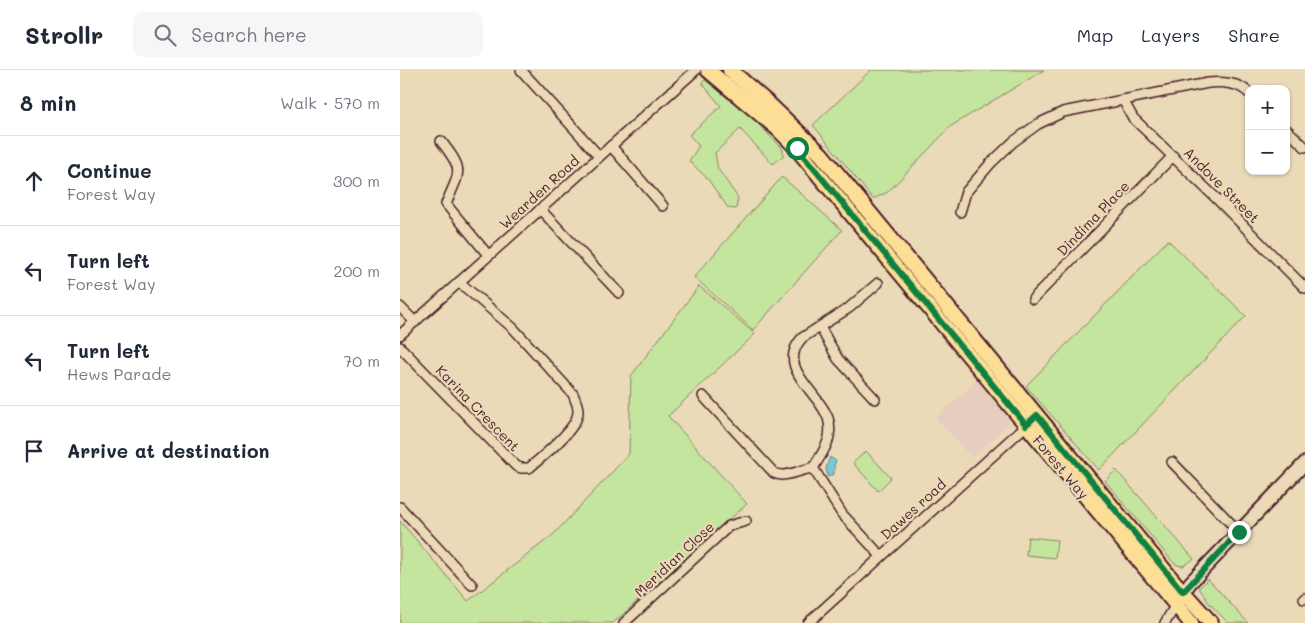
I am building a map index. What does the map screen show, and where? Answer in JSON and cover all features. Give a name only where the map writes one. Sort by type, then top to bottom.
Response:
[{"type":"main road","name":"Forest Way","points":[[708,70],[778,129],[794,145],[1191,623]]},
{"type":"main road","name":"Forest Way","points":[[730,70],[821,154],[1183,592],[1211,623]]},
{"type":"street","points":[[522,70],[599,156]]},
{"type":"street","name":"Wearden Road","points":[[400,335],[696,70]]},
{"type":"street","points":[[960,212],[966,192],[990,164],[1038,124],[1064,112],[1208,83],[1223,82],[1245,90]]},
{"type":"street","name":"Andove Street","points":[[1123,100],[1133,118],[1305,288]]},
{"type":"street","points":[[1287,130],[1305,147]]},
{"type":"street","points":[[441,141],[458,164],[458,175],[446,204],[488,255]]},
{"type":"street","points":[[611,146],[663,206]]},
{"type":"street","name":"Dindima Place","points":[[1033,299],[1173,156]]},
{"type":"street","points":[[540,209],[619,293]]},
{"type":"street","name":"Karina Crescent","points":[[400,347],[516,466],[528,468],[571,429],[578,416],[578,405],[574,394],[513,328],[459,282]]},
{"type":"street","points":[[703,396],[774,473],[785,475],[813,468],[829,438],[828,419],[795,368],[794,358],[798,343],[810,332],[849,308],[878,283]]},
{"type":"street","points":[[400,307],[415,322]]},
{"type":"street","points":[[820,327],[838,359],[875,399]]},
{"type":"street","name":"Dawes road","points":[[808,623],[1037,415]]},
{"type":"street","points":[[1172,462],[1239,532]]},
{"type":"street","points":[[813,468],[842,514],[881,556]]},
{"type":"street","points":[[1165,623],[1183,592],[1303,468]]},
{"type":"street","points":[[400,507],[472,585]]},
{"type":"street","name":"Meridian Close","points":[[624,623],[730,526],[746,521]]},
{"type":"shaded area","points":[[977,380],[1010,419],[1008,424],[972,458],[936,418]]},
{"type":"green space","points":[[871,70],[1044,70],[951,126],[888,192],[873,199],[813,125]]},
{"type":"green space","points":[[705,80],[748,114],[782,148],[784,155],[773,164],[740,129],[715,153],[718,169],[738,198],[736,209],[728,208],[707,178],[689,161],[699,146],[689,135],[721,106],[702,83]]},
{"type":"green space","points":[[782,177],[842,230],[753,330],[694,277]]},
{"type":"green space","points":[[1168,240],[1246,316],[1099,470],[1026,386]]},
{"type":"green space","points":[[699,286],[755,334],[668,416],[747,504],[613,623],[400,623],[400,521],[468,601],[554,534],[629,454],[631,376]]},
{"type":"green space","points":[[866,451],[891,478],[878,491],[853,463]]},
{"type":"green space","points":[[1116,470],[1194,559],[1183,566],[1177,565],[1172,561],[1105,481]]},
{"type":"green space","points":[[1028,537],[1057,540],[1055,558],[1026,555]]},
{"type":"green space","points":[[1208,579],[1248,623],[1228,623],[1209,603],[1199,588]]},
{"type":"water","points":[[830,457],[836,461],[834,474],[828,477],[826,468]]},
{"type":"route","points":[[797,148],[1026,425],[1037,415],[1183,592],[1190,582],[1239,532]]}]
